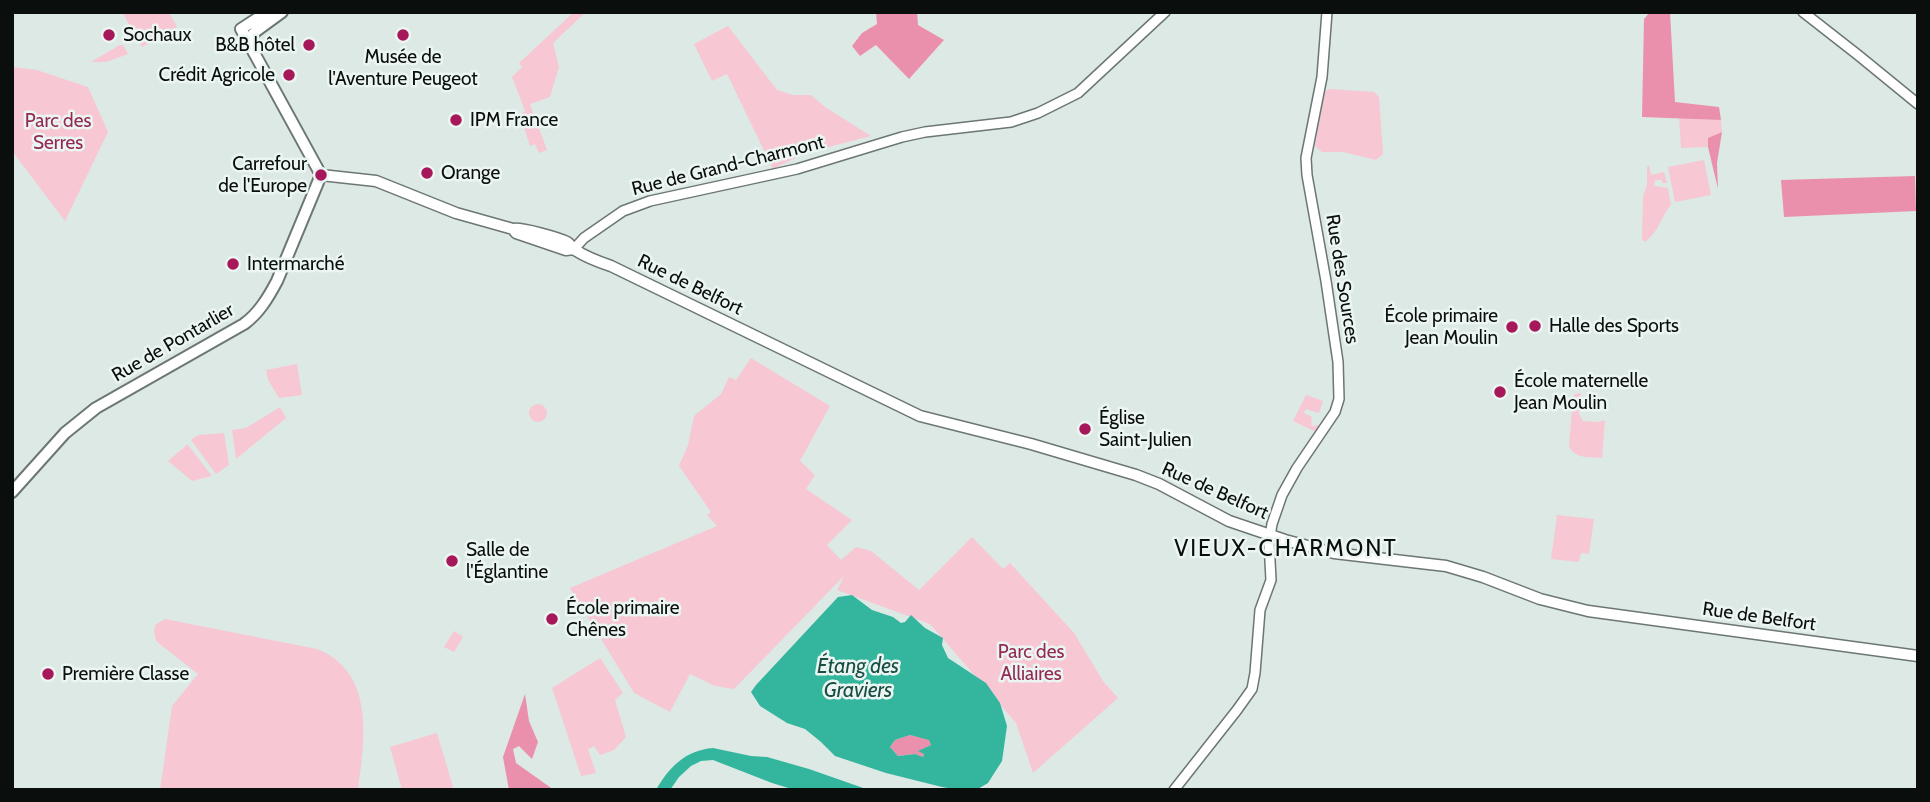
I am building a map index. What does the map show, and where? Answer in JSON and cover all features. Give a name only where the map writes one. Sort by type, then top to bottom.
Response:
[{"type":"main road","points":[[267,12],[241,29],[321,175]]},
{"type":"main road","points":[[247,40],[282,12]]},
{"type":"main road","name":"Rue de Belfort","points":[[321,175],[376,181],[456,213],[513,229],[516,233],[566,250],[574,249],[919,416],[1031,444],[1136,475],[1229,521],[1269,535],[1334,553],[1446,566],[1540,599],[1588,611],[1918,656]]},
{"type":"main road","name":"Rue de Pontarlier","points":[[12,492],[65,433],[96,408],[244,324],[254,315],[275,284],[321,175]]},
{"type":"main road","name":"Rue de Pontarlier","points":[[12,504],[25,478]]},
{"type":"street","name":"Rue de Grand-Charmont","points":[[574,249],[584,237],[629,208],[650,201],[797,169],[902,137],[1011,121],[1038,113],[1078,93],[1165,12]]},
{"type":"street","name":"Rue des Sources","points":[[1269,535],[1282,495],[1335,412],[1339,399],[1338,362],[1306,158],[1322,76],[1327,12]]},
{"type":"street","points":[[1803,12],[1918,104]]},
{"type":"street","points":[[1174,790],[1252,689],[1260,610],[1271,573],[1269,535]]},
{"type":"green space","points":[[122,12],[169,12],[177,27],[142,47]]},
{"type":"green space","points":[[574,12],[586,12],[553,43],[559,67],[550,97],[530,104],[547,150],[539,153],[535,144],[530,146],[520,115],[525,111],[512,77],[522,67],[519,63]]},
{"type":"green space","points":[[728,26],[777,90],[793,95],[811,95],[871,136],[805,153],[773,169],[727,74],[712,81],[694,44]]},
{"type":"green space","points":[[123,45],[128,54],[106,62],[91,62]]},
{"type":"green space","name":"Parc des Serres","points":[[12,67],[37,70],[88,87],[108,132],[65,221],[12,151]]},
{"type":"green space","points":[[1330,89],[1374,92],[1379,97],[1383,154],[1376,160],[1343,152],[1322,152],[1315,146],[1325,91]]},
{"type":"green space","points":[[1679,118],[1721,120],[1722,132],[1709,138],[1708,147],[1681,148]]},
{"type":"green space","points":[[1704,160],[1711,195],[1675,202],[1668,167]]},
{"type":"green space","points":[[1649,165],[1651,175],[1664,172],[1667,183],[1655,180],[1654,186],[1668,188],[1671,205],[1654,233],[1645,242],[1642,240],[1643,197]]},
{"type":"green space","name":"Parc des Alliaires","points":[[751,358],[830,406],[800,461],[815,475],[806,489],[852,520],[827,545],[841,560],[856,547],[871,551],[919,590],[972,537],[1003,569],[1010,563],[1074,633],[1103,681],[1118,698],[1033,773],[1016,723],[930,624],[837,590],[844,576],[734,689],[715,686],[690,674],[670,712],[634,693],[570,588],[717,526],[707,515],[711,512],[679,466],[688,445],[694,416],[721,394],[729,377],[736,380]]},
{"type":"green space","points":[[297,364],[302,395],[279,398],[268,380],[266,370]]},
{"type":"green space","points":[[1581,393],[1579,414],[1583,421],[1605,420],[1602,458],[1578,455],[1569,446],[1573,397]]},
{"type":"green space","points":[[1306,395],[1323,401],[1319,413],[1306,409],[1304,413],[1312,417],[1312,426],[1320,425],[1316,432],[1293,421]]},
{"type":"green space","points":[[538,404],[544,407],[547,413],[544,419],[538,422],[532,419],[529,413],[532,407]]},
{"type":"green space","points":[[280,407],[286,418],[236,459],[232,430],[246,428]]},
{"type":"green space","points":[[224,433],[229,465],[216,474],[191,440],[198,435]]},
{"type":"green space","points":[[188,444],[212,476],[192,481],[168,461]]},
{"type":"green space","points":[[1557,515],[1594,519],[1589,554],[1581,553],[1579,562],[1551,559]]},
{"type":"green space","points":[[165,619],[317,649],[336,660],[349,674],[362,709],[363,750],[358,790],[160,790],[172,706],[198,674],[156,641],[155,625]]},
{"type":"green space","points":[[454,631],[463,637],[454,652],[444,647]]},
{"type":"green space","points":[[600,658],[623,693],[615,700],[626,737],[614,750],[600,755],[594,746],[588,749],[596,773],[581,776],[552,688]]},
{"type":"green space","points":[[437,733],[454,790],[402,790],[390,747]]},
{"type":"shaded area","points":[[876,12],[917,12],[918,25],[944,40],[909,79],[876,45],[860,56],[852,46],[862,33],[877,24]]},
{"type":"shaded area","points":[[1650,12],[1670,12],[1675,102],[1719,107],[1721,120],[1642,117],[1644,19]]},
{"type":"shaded area","points":[[1722,132],[1717,163],[1718,189],[1708,138]]},
{"type":"shaded area","points":[[1915,176],[1916,211],[1784,217],[1781,180]]},
{"type":"shaded area","points":[[525,694],[529,721],[538,742],[532,759],[519,746],[513,749],[516,763],[554,790],[509,790],[503,757]]},
{"type":"shaded area","points":[[910,735],[929,739],[931,745],[919,751],[924,754],[923,757],[915,754],[898,756],[890,747],[895,740]]},
{"type":"water","name":"Étang des Graviers","points":[[852,595],[872,610],[893,617],[901,623],[911,615],[925,628],[943,638],[942,645],[948,658],[986,683],[1000,703],[1007,726],[1002,761],[988,783],[976,790],[942,787],[886,773],[835,756],[805,729],[787,723],[760,706],[751,692],[756,685],[838,597]],"holes":[[[910,735],[929,740],[931,745],[918,751],[924,754],[923,757],[915,754],[898,756],[890,747],[895,740]]]},
{"type":"water","points":[[713,748],[767,757],[869,790],[795,790],[713,760],[701,761],[691,766],[670,790],[656,790],[679,761],[695,752]]},
{"type":"place","name":"Sochaux","points":[[109,35]]},
{"type":"place","name":"Musée de l'Aventure Peugeot","points":[[403,35]]},
{"type":"place","name":"B&B hôtel","points":[[309,45]]},
{"type":"place","name":"Crédit Agricole","points":[[289,75]]},
{"type":"place","name":"IPM France","points":[[456,120]]},
{"type":"place","name":"Orange","points":[[427,173]]},
{"type":"place","name":"Carrefour de l'Europe","points":[[321,175]]},
{"type":"place","name":"Intermarché","points":[[233,264]]},
{"type":"place","name":"Halle des Sports","points":[[1535,326]]},
{"type":"place","name":"École primaire Jean Moulin","points":[[1512,327]]},
{"type":"place","name":"École maternelle Jean Moulin","points":[[1500,392]]},
{"type":"place","name":"Église Saint-Julien","points":[[1085,429]]},
{"type":"place","name":"Salle de l'Églantine","points":[[452,561]]},
{"type":"place","name":"École primaire Chênes","points":[[552,619]]},
{"type":"place","name":"Première Classe","points":[[48,674]]},
{"type":"district","name":"VIEUX-CHARMONT","points":[[1286,549]]}]
